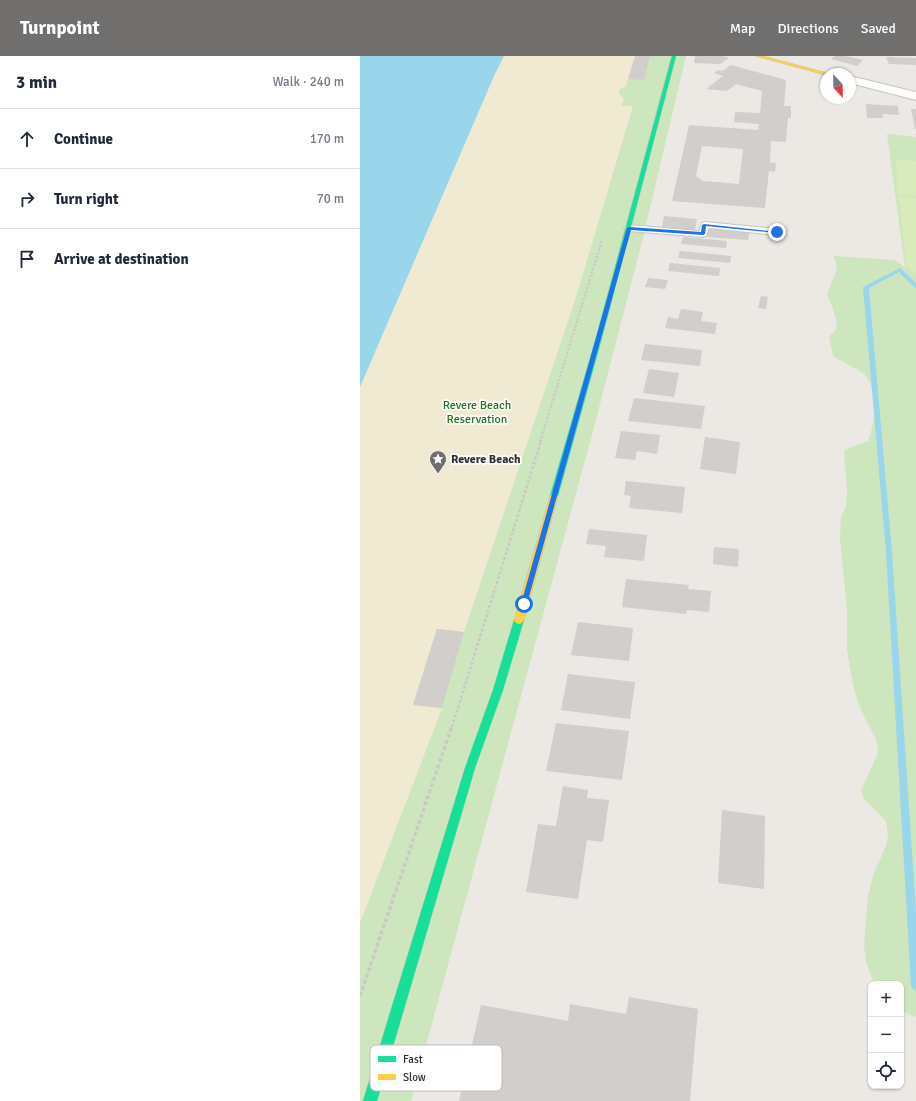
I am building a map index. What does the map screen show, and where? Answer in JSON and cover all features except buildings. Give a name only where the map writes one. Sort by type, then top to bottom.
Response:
[{"type":"main road","points":[[387,1045],[470,768],[498,690],[524,604],[629,228],[674,56]]},
{"type":"main road","points":[[758,56],[820,72]]},
{"type":"main road","points":[[370,1101],[373,1091]]},
{"type":"street","points":[[856,81],[916,96]]},
{"type":"lane","points":[[629,228],[703,234],[704,225],[777,232]]},
{"type":"path","points":[[360,996],[465,688],[603,239]]},
{"type":"green space","name":"Revere Beach Reservation","points":[[504,56],[686,56],[642,242],[593,431],[426,1045],[370,1045],[370,1091],[414,1091],[411,1101],[360,1101],[360,387]]},
{"type":"green space","points":[[887,134],[916,137],[916,1017],[904,1012],[904,981],[873,981],[866,961],[864,945],[868,896],[873,875],[886,846],[888,836],[886,821],[864,799],[861,790],[878,753],[877,742],[859,705],[853,685],[847,650],[847,609],[840,540],[841,517],[846,506],[847,491],[844,451],[868,441],[874,417],[874,398],[869,381],[865,375],[833,356],[829,337],[837,328],[835,315],[827,295],[837,268],[834,256],[895,260],[905,268]]},
{"type":"green space","points":[[896,160],[916,161],[916,196],[898,194]]},
{"type":"green space","points":[[899,196],[916,198],[916,274],[906,266]]},
{"type":"sand","name":"Revere Beach","points":[[504,56],[635,56],[626,86],[619,90],[619,94],[624,99],[621,106],[633,106],[576,297],[464,632],[437,629],[413,705],[442,708],[360,923],[360,387]]},
{"type":"water","points":[[360,56],[504,56],[360,387]]},
{"type":"waterway","points":[[916,286],[900,270],[866,287],[889,552],[916,986]]},
{"type":"traffic: fast","points":[[554,496],[600,334],[674,56]]},
{"type":"traffic: fast","points":[[387,1045],[470,768],[498,690],[519,620]]},
{"type":"traffic: fast","points":[[370,1101],[373,1091]]},
{"type":"traffic: slow","points":[[758,56],[820,72]]},
{"type":"traffic: slow","points":[[519,620],[554,496]]},
{"type":"place","name":"Revere Beach","points":[[438,474]]},
{"type":"route","points":[[524,604],[629,228],[703,234],[704,225],[777,232]]}]
